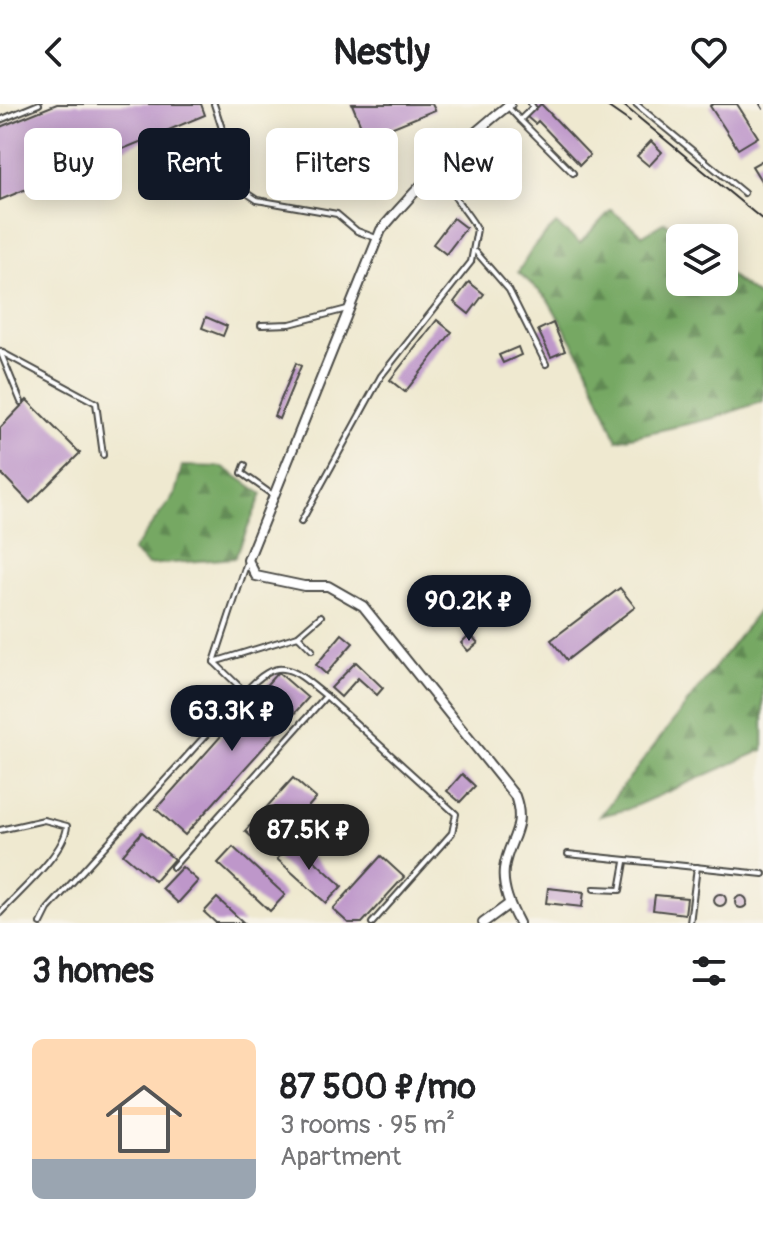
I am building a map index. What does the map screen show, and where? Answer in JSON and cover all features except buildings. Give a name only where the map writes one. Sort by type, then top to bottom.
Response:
[{"type":"street","points":[[482,128],[508,105]]},
{"type":"street","points":[[414,191],[378,238],[248,560],[256,576],[304,586],[328,586],[363,606],[515,796],[519,827],[504,871],[509,904],[519,923]]},
{"type":"street","points":[[483,923],[509,904]]},
{"type":"lane","points":[[0,120],[39,104]]},
{"type":"lane","points":[[214,104],[242,190],[257,200],[337,214],[357,231],[378,238]]},
{"type":"lane","points":[[520,120],[533,107],[531,104]]},
{"type":"lane","points":[[636,104],[744,193]]},
{"type":"lane","points":[[508,105],[573,173]]},
{"type":"lane","points":[[301,522],[381,376],[471,262],[477,229],[457,200]]},
{"type":"lane","points":[[475,251],[509,290],[546,364]]},
{"type":"lane","points":[[261,325],[290,324],[350,309]]},
{"type":"lane","points":[[1,352],[21,402]]},
{"type":"lane","points":[[1,352],[96,403],[103,455]]},
{"type":"lane","points":[[245,465],[242,473],[274,496]]},
{"type":"lane","points":[[214,662],[248,560]]},
{"type":"lane","points":[[214,662],[298,636],[321,616]]},
{"type":"lane","points":[[298,636],[312,650]]},
{"type":"lane","points":[[214,662],[245,692]]},
{"type":"lane","points":[[41,923],[48,909],[245,692],[267,671],[277,667],[296,671],[456,814],[452,833],[372,923]]},
{"type":"lane","points":[[173,867],[326,696]]},
{"type":"lane","points":[[0,830],[44,820],[67,826],[66,838],[58,850],[0,913]]},
{"type":"lane","points":[[568,854],[763,874]]},
{"type":"lane","points":[[594,889],[620,890],[625,862]]},
{"type":"lane","points":[[690,923],[697,867]]},
{"type":"green space","points":[[611,210],[643,235],[665,222],[666,296],[738,296],[738,281],[763,300],[763,401],[714,418],[617,440],[586,365],[547,298],[518,272],[535,245],[556,224],[580,243]]},
{"type":"green space","points":[[182,466],[223,467],[262,494],[235,558],[148,565],[132,551],[175,494]]},
{"type":"green space","points":[[763,605],[763,750],[628,809],[600,816]]},
{"type":"railway","points":[[604,104],[630,122]]},
{"type":"railway","points":[[622,104],[763,220]]},
{"type":"railway","points":[[760,104],[763,109]]}]
